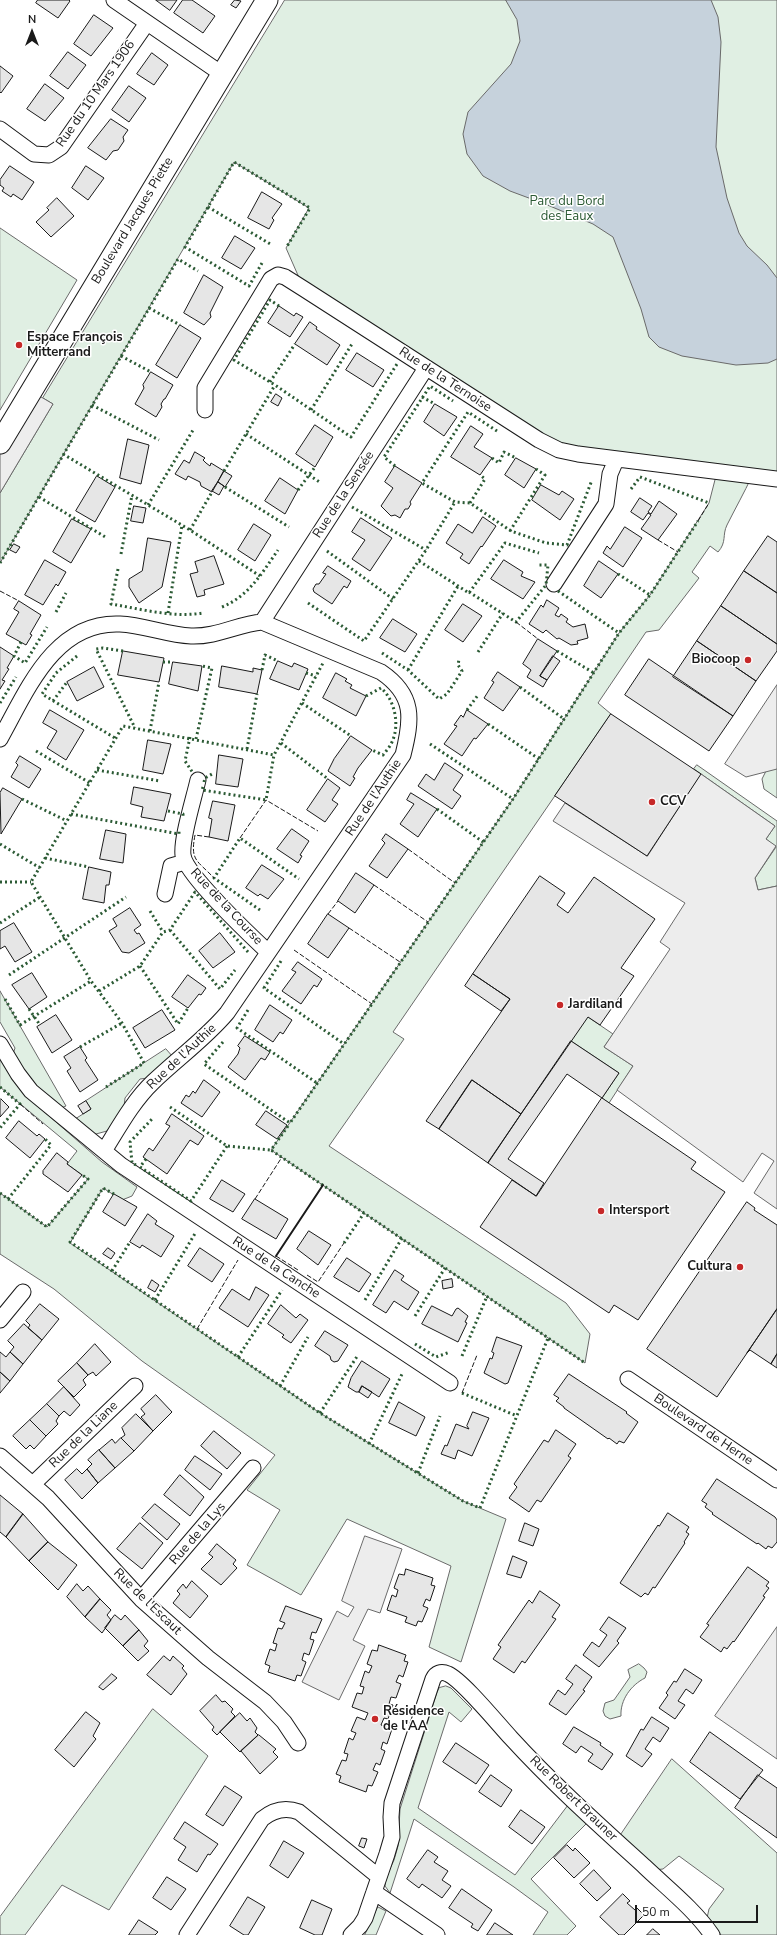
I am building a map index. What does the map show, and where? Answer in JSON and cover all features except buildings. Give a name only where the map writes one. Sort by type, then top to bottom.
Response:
[{"type":"main road","name":"Boulevard Jacques Piette","points":[[0,443],[267,0]]},
{"type":"street","points":[[114,0],[222,74]]},
{"type":"street","name":"Rue du 10 Mars 1906","points":[[0,129],[34,154],[49,155],[61,147],[147,23]]},
{"type":"street","name":"Rue de la Ternoise","points":[[204,410],[205,388],[271,279],[278,275],[285,276],[539,440],[559,450],[616,460],[777,480]]},
{"type":"street","name":"Rue de la Sensée","points":[[262,622],[426,368]]},
{"type":"street","points":[[554,584],[606,504],[610,474],[616,460]]},
{"type":"street","points":[[0,738],[45,661],[60,645],[81,631],[97,625],[120,624],[197,636],[211,635],[248,623],[262,622]]},
{"type":"street","name":"Rue de l'Authie","points":[[104,1151],[132,1106],[153,1082],[216,1026],[403,755],[409,732],[410,717],[406,698],[395,681],[381,672],[262,622]]},
{"type":"street","name":"Rue de la Course","points":[[198,780],[183,848],[185,862],[197,879],[244,930],[268,952]]},
{"type":"street","name":"Rue de la Course","points":[[165,894],[171,866],[185,862]]},
{"type":"street","points":[[0,1044],[18,1074],[31,1091],[104,1151]]},
{"type":"street","name":"Rue de la Canche","points":[[104,1151],[121,1166],[450,1383]]},
{"type":"street","points":[[0,1320],[23,1292]]},
{"type":"street","name":"Boulevard de Herne","points":[[628,1379],[777,1480]]},
{"type":"street","name":"Rue de la Liane","points":[[33,1484],[135,1386]]},
{"type":"street","name":"Rue de l'Escaut","points":[[0,1456],[33,1484],[141,1599],[208,1658],[264,1702],[284,1722],[298,1743]]},
{"type":"street","name":"Rue de la Lys","points":[[141,1599],[254,1468]]},
{"type":"street","name":"Rue Robert Brauner","points":[[379,1876],[392,1837],[392,1803],[433,1679],[436,1674],[445,1673],[463,1686],[519,1747],[681,1900],[712,1935]]},
{"type":"street","points":[[186,1935],[262,1818],[273,1811],[289,1809],[299,1812],[379,1876],[363,1922],[351,1935]]},
{"type":"street","points":[[374,1892],[437,1935]]},
{"type":"green space","name":"Parc du Bord des Eaux","points":[[285,0],[777,0],[777,479],[752,476],[727,525],[721,548],[718,552],[710,546],[692,572],[699,578],[659,630],[646,632],[598,703],[611,714],[393,1032],[404,1039],[329,1146],[566,1303],[590,1334],[585,1363],[271,1150],[513,799],[619,633],[650,595],[709,503],[717,472],[559,450],[304,289],[286,248],[309,208],[234,162],[0,563],[0,493],[53,404],[43,398]]},
{"type":"green space","name":"Espace François Mitterrand","points":[[0,228],[77,280],[0,410]]},
{"type":"green space","points":[[697,765],[777,821],[777,886],[758,890],[755,878],[776,847],[766,839],[775,826],[694,769]]},
{"type":"green space","points":[[776,768],[777,798],[764,789],[762,779],[766,771]]},
{"type":"green space","points":[[0,991],[66,1106],[61,1108],[27,1077],[13,1054],[15,1048],[0,1022]]},
{"type":"green space","points":[[588,1017],[613,1034],[604,1047],[633,1066],[609,1103],[602,1098],[619,1073],[571,1041]]},
{"type":"green space","points":[[166,1049],[173,1057],[148,1078],[140,1079],[125,1098],[124,1107],[107,1131],[96,1134],[90,1133],[75,1119],[91,1109],[86,1101]]},
{"type":"green space","points":[[0,1058],[25,1095],[102,1162],[137,1187],[132,1196],[122,1200],[103,1188],[70,1243],[320,1413],[463,1501],[506,1519],[461,1662],[429,1647],[451,1566],[347,1519],[301,1595],[247,1565],[280,1510],[247,1490],[275,1455],[142,1361],[54,1289],[0,1254],[0,1193],[47,1227],[88,1179],[67,1164],[77,1151],[0,1087]]},
{"type":"green space","points":[[639,1664],[647,1672],[645,1678],[635,1685],[627,1694],[622,1704],[621,1716],[610,1719],[605,1716],[603,1711],[605,1703],[614,1700],[630,1677],[628,1670]]},
{"type":"green space","points":[[446,1686],[451,1688],[472,1709],[461,1722],[449,1712],[418,1808],[515,1875],[568,1805],[587,1823],[531,1879],[576,1926],[567,1935],[533,1935],[548,1912],[414,1819],[390,1893],[385,1886],[386,1877],[394,1860],[398,1846],[400,1809],[437,1692],[439,1688]]},
{"type":"green space","points":[[153,1709],[208,1756],[109,1910],[62,1885],[25,1935],[0,1935],[0,1917]]},
{"type":"green space","points":[[672,1759],[777,1853],[777,1935],[721,1935],[707,1918],[709,1909],[724,1889],[679,1856],[663,1869],[654,1870],[620,1836]]},
{"type":"green space","points":[[378,1907],[386,1911],[376,1935],[365,1935]]},
{"type":"shaded area","points":[[506,0],[711,0],[718,17],[721,42],[716,147],[727,198],[739,233],[747,246],[767,265],[777,278],[777,359],[768,363],[736,365],[682,356],[659,347],[649,337],[641,309],[613,237],[593,224],[510,191],[483,176],[467,154],[463,134],[468,112],[511,64],[520,41],[517,20]]},
{"type":"shaded area","points":[[31,391],[53,404],[0,493],[0,443]]},
{"type":"shaded area","points":[[777,685],[777,769],[746,777],[725,764]]},
{"type":"shaded area","points":[[701,774],[775,826],[766,839],[776,846],[755,878],[758,890],[777,886],[777,1209],[754,1193],[774,1161],[762,1153],[743,1182],[617,1090],[633,1066],[604,1047],[670,949],[660,942],[685,903],[553,821],[565,803],[647,856]]},
{"type":"shaded area","points":[[365,1536],[402,1549],[380,1613],[368,1609],[353,1640],[365,1646],[339,1700],[302,1682],[337,1611],[348,1617],[354,1607],[342,1601]]},
{"type":"shaded area","points":[[777,1627],[777,1759],[715,1716]]},
{"type":"hedge","points":[[262,263],[249,286],[185,247],[234,162],[310,208],[286,248]]},
{"type":"hedge","points":[[208,207],[272,245]]},
{"type":"hedge","points":[[0,563],[178,259],[198,271]]},
{"type":"hedge","points":[[279,306],[270,300],[234,360],[275,385],[351,437],[397,364]]},
{"type":"hedge","points":[[149,308],[180,325]]},
{"type":"hedge","points":[[270,382],[295,344]]},
{"type":"hedge","points":[[311,410],[352,344]]},
{"type":"hedge","points":[[121,356],[151,372]]},
{"type":"hedge","points":[[224,471],[275,385]]},
{"type":"hedge","points":[[395,466],[384,457],[430,386],[453,401]]},
{"type":"hedge","points":[[422,397],[435,404]]},
{"type":"hedge","points":[[92,405],[159,440]]},
{"type":"hedge","points":[[497,431],[468,412],[422,483],[455,502],[470,503],[511,531],[546,543],[567,545],[592,480]]},
{"type":"hedge","points":[[148,505],[193,430]]},
{"type":"hedge","points":[[246,434],[321,483]]},
{"type":"hedge","points":[[492,458],[499,463],[504,452],[516,458]]},
{"type":"hedge","points":[[63,454],[190,530],[260,576]]},
{"type":"hedge","points":[[298,490],[315,467]]},
{"type":"hedge","points":[[510,531],[545,475],[536,469]]},
{"type":"hedge","points":[[470,503],[485,479],[480,475]]},
{"type":"hedge","points":[[631,489],[640,477],[709,503]]},
{"type":"hedge","points":[[225,487],[289,527]]},
{"type":"hedge","points":[[190,530],[212,492]]},
{"type":"hedge","points":[[121,554],[132,495]]},
{"type":"hedge","points":[[39,497],[107,538]]},
{"type":"hedge","points":[[308,603],[364,641],[426,550],[455,502]]},
{"type":"hedge","points":[[352,507],[426,550]]},
{"type":"hedge","points":[[223,1042],[204,1064],[290,1123],[513,799],[619,633],[650,595],[698,521]]},
{"type":"hedge","points":[[168,613],[182,525]]},
{"type":"hedge","points":[[419,561],[469,593],[505,543],[539,553]]},
{"type":"hedge","points":[[222,607],[240,597],[254,583],[278,550]]},
{"type":"hedge","points":[[327,551],[393,599]]},
{"type":"hedge","points":[[469,592],[516,622],[546,585],[548,565],[539,565]]},
{"type":"hedge","points":[[118,569],[111,604],[169,614],[203,613]]},
{"type":"hedge","points":[[618,574],[650,595]]},
{"type":"hedge","points":[[408,670],[458,586]]},
{"type":"hedge","points":[[558,591],[619,633]]},
{"type":"hedge","points":[[56,612],[66,593]]},
{"type":"hedge","points":[[478,652],[503,613]]},
{"type":"hedge","points":[[21,642],[14,656],[25,663],[47,627]]},
{"type":"hedge","points":[[123,651],[103,648],[96,649],[135,728]]},
{"type":"hedge","points":[[557,651],[594,673]]},
{"type":"hedge","points":[[382,653],[408,670],[439,699],[447,694],[462,671],[458,665],[459,659]]},
{"type":"hedge","points":[[262,670],[265,655],[278,661]]},
{"type":"hedge","points":[[77,656],[56,673],[42,694],[115,738]]},
{"type":"hedge","points":[[163,662],[173,662]]},
{"type":"hedge","points":[[106,1087],[144,1063],[122,1023],[91,981],[31,882],[123,726],[274,755],[323,663]]},
{"type":"hedge","points":[[196,739],[212,668],[202,666]]},
{"type":"hedge","points":[[306,673],[316,676]]},
{"type":"hedge","points":[[0,703],[16,677]]},
{"type":"hedge","points":[[53,701],[67,682]]},
{"type":"hedge","points":[[150,731],[159,682]]},
{"type":"hedge","points":[[520,687],[564,719]]},
{"type":"hedge","points":[[366,696],[381,688],[390,699],[396,721],[396,728],[392,742],[383,755],[372,750]]},
{"type":"hedge","points":[[247,749],[257,694]]},
{"type":"hedge","points":[[467,710],[478,695]]},
{"type":"hedge","points":[[302,703],[351,736]]},
{"type":"hedge","points":[[488,724],[539,759]]},
{"type":"hedge","points":[[190,737],[185,761],[193,773]]},
{"type":"hedge","points":[[281,743],[328,779]]},
{"type":"hedge","points":[[430,744],[513,799]]},
{"type":"hedge","points":[[36,751],[90,783]]},
{"type":"hedge","points":[[203,787],[202,790],[266,800],[274,755]]},
{"type":"hedge","points":[[97,770],[160,781]]},
{"type":"hedge","points":[[204,782],[205,778],[212,774]]},
{"type":"hedge","points":[[22,799],[67,821]]},
{"type":"hedge","points":[[437,809],[483,842]]},
{"type":"hedge","points":[[168,811],[183,814],[183,816]]},
{"type":"hedge","points":[[71,814],[179,834],[179,831]]},
{"type":"hedge","points":[[260,910],[214,878],[240,838],[299,879]]},
{"type":"hedge","points":[[0,844],[40,868]]},
{"type":"hedge","points":[[45,858],[89,867]]},
{"type":"hedge","points":[[0,882],[31,882]]},
{"type":"hedge","points":[[99,991],[140,966],[163,932],[170,930],[195,892],[248,952]]},
{"type":"hedge","points":[[0,923],[40,897]]},
{"type":"hedge","points":[[9,975],[126,897]]},
{"type":"hedge","points":[[150,911],[163,932]]},
{"type":"hedge","points":[[170,930],[220,989],[235,970]]},
{"type":"hedge","points":[[281,961],[264,988],[344,1044]]},
{"type":"hedge","points":[[140,966],[178,1024],[188,1008]]},
{"type":"hedge","points":[[5,999],[20,1025],[91,981]]},
{"type":"hedge","points":[[29,1009],[40,1025]]},
{"type":"hedge","points":[[248,1010],[237,1028],[317,1083]]},
{"type":"hedge","points":[[80,1047],[122,1023]]},
{"type":"hedge","points":[[0,1087],[20,1104],[0,1128]]},
{"type":"hedge","points":[[170,1107],[227,1146],[271,1150]]},
{"type":"hedge","points":[[136,1165],[132,1163],[130,1142],[153,1118]]},
{"type":"hedge","points":[[288,1126],[271,1150],[585,1363]]},
{"type":"hedge","points":[[8,1199],[51,1145],[45,1139]]},
{"type":"hedge","points":[[146,1159],[140,1167],[191,1201],[227,1146]]},
{"type":"hedge","points":[[0,1193],[47,1227],[88,1179],[82,1175]]},
{"type":"hedge","points":[[114,1194],[103,1188],[70,1242],[320,1413],[463,1501],[480,1508],[548,1338]]},
{"type":"hedge","points":[[344,1243],[364,1213]]},
{"type":"hedge","points":[[155,1300],[196,1232]]},
{"type":"hedge","points":[[365,1300],[402,1238]]},
{"type":"hedge","points":[[112,1271],[130,1242]]},
{"type":"hedge","points":[[415,1316],[445,1268]]},
{"type":"hedge","points":[[238,1357],[282,1290]]},
{"type":"hedge","points":[[462,1356],[487,1296]]},
{"type":"hedge","points":[[280,1386],[308,1337]]},
{"type":"hedge","points":[[415,1344],[436,1357],[450,1352]]},
{"type":"hedge","points":[[320,1413],[358,1355]]},
{"type":"hedge","points":[[369,1444],[402,1374]]},
{"type":"hedge","points":[[462,1393],[517,1416]]},
{"type":"hedge","points":[[418,1473],[440,1416]]},
{"type":"fence","points":[[698,521],[709,503]]},
{"type":"fence","points":[[658,540],[678,552]]},
{"type":"fence","points":[[0,591],[19,601]]},
{"type":"fence","points":[[516,622],[538,639]]},
{"type":"fence","points":[[240,838],[266,800],[318,831]]},
{"type":"fence","points":[[209,837],[195,835],[193,850],[196,860],[214,878]]},
{"type":"fence","points":[[408,849],[455,883]]},
{"type":"fence","points":[[374,885],[428,922]]},
{"type":"fence","points":[[328,914],[338,901]]},
{"type":"fence","points":[[349,928],[400,962]]},
{"type":"fence","points":[[294,950],[372,1004]]},
{"type":"fence","points":[[20,1104],[43,1124]]},
{"type":"fence","points":[[255,1199],[282,1157]]},
{"type":"fence","points":[[307,1275],[318,1282],[344,1243]]},
{"type":"fence","points":[[276,1256],[298,1270]]},
{"type":"fence","points":[[197,1329],[238,1260]]},
{"type":"fence","points":[[462,1393],[477,1355]]},
{"type":"wall","points":[[276,1256],[323,1185]]},
{"type":"place","name":"Espace François Mitterrand","points":[[19,345]]},
{"type":"place","name":"Biocoop","points":[[748,660]]},
{"type":"place","name":"CCV","points":[[652,802]]},
{"type":"place","name":"Jardiland","points":[[560,1005]]},
{"type":"place","name":"Intersport","points":[[601,1211]]},
{"type":"place","name":"Cultura","points":[[740,1267]]},
{"type":"place","name":"Résidence de l'AA","points":[[375,1719]]}]
